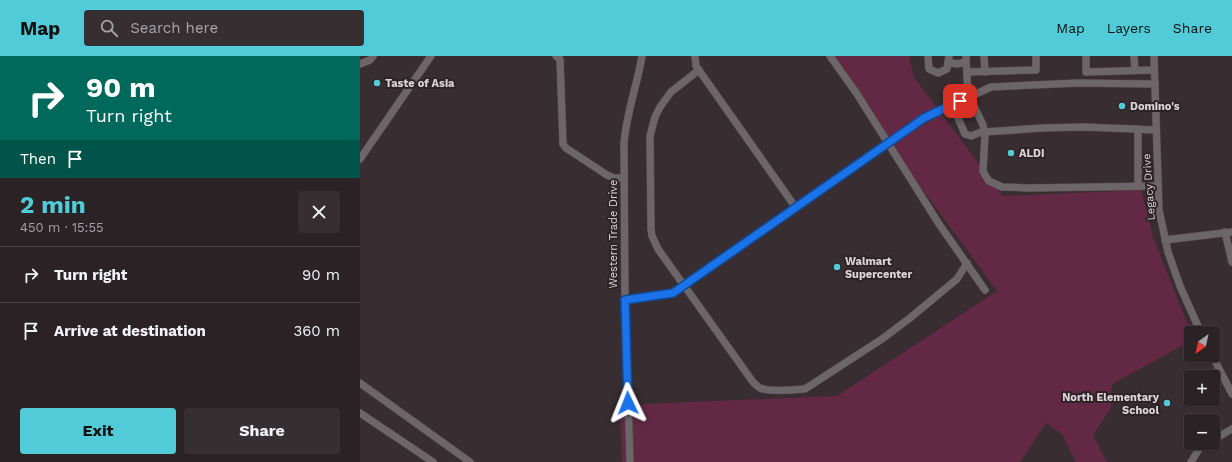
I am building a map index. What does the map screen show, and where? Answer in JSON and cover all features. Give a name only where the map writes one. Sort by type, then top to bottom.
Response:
[{"type":"street","points":[[360,64],[370,60],[373,56]]},
{"type":"street","points":[[360,159],[431,56]]},
{"type":"street","points":[[557,56],[560,60],[564,144],[566,148],[607,175],[614,178],[624,178]]},
{"type":"street","name":"Western Trade Drive","points":[[630,462],[625,300],[625,128],[632,95],[639,75],[642,56]]},
{"type":"street","points":[[695,56],[696,66],[796,208]]},
{"type":"street","points":[[830,56],[857,94],[939,224],[985,290]]},
{"type":"street","points":[[928,56],[929,69],[938,73],[947,69],[949,59],[957,64],[966,59],[968,97],[983,125],[985,139],[983,171],[984,175],[989,180],[1002,187],[1028,188],[1158,186]]},
{"type":"street","points":[[984,56],[985,72]]},
{"type":"street","points":[[967,72],[1036,70],[1036,56]]},
{"type":"street","points":[[1086,56],[1086,72],[1154,70]]},
{"type":"street","points":[[1134,56],[1135,70]]},
{"type":"street","name":"Legacy Drive","points":[[1154,56],[1159,210],[1168,252],[1180,286],[1198,326]]},
{"type":"street","points":[[699,70],[671,92],[655,117],[650,136],[652,236],[658,249],[684,286],[753,382],[761,388],[768,390],[805,389],[882,339],[957,279],[967,263]]},
{"type":"street","points":[[625,300],[673,293],[924,118],[991,87],[1078,83],[1155,84]]},
{"type":"street","points":[[952,104],[965,134],[971,136],[984,131],[1035,128],[1156,130]]},
{"type":"street","points":[[1138,129],[1138,186]]},
{"type":"street","points":[[1165,240],[1229,232],[1232,262]]},
{"type":"street","points":[[1216,362],[1232,394]]},
{"type":"street","points":[[360,383],[470,462]]},
{"type":"street","points":[[360,413],[433,462]]},
{"type":"street","points":[[1220,436],[1232,429]]},
{"type":"street","points":[[1190,462],[1198,450]]},
{"type":"shaded area","points":[[825,56],[909,56],[914,77],[1003,196],[1141,190],[1153,237],[1188,326],[1184,326],[1184,345],[1112,384],[1111,408],[1093,435],[1107,462],[1076,462],[1062,434],[1046,423],[1020,462],[622,462],[620,405],[837,396],[997,291]]},
{"type":"place","name":"Taste of Asia","points":[[377,83]]},
{"type":"place","name":"Domino's","points":[[1122,106]]},
{"type":"place","name":"ALDI","points":[[1011,153]]},
{"type":"place","name":"Walmart Supercenter","points":[[837,267]]},
{"type":"place","name":"North Elementary School","points":[[1167,403]]},
{"type":"route","points":[[628,403],[625,300],[673,293],[924,118],[960,101]]}]
